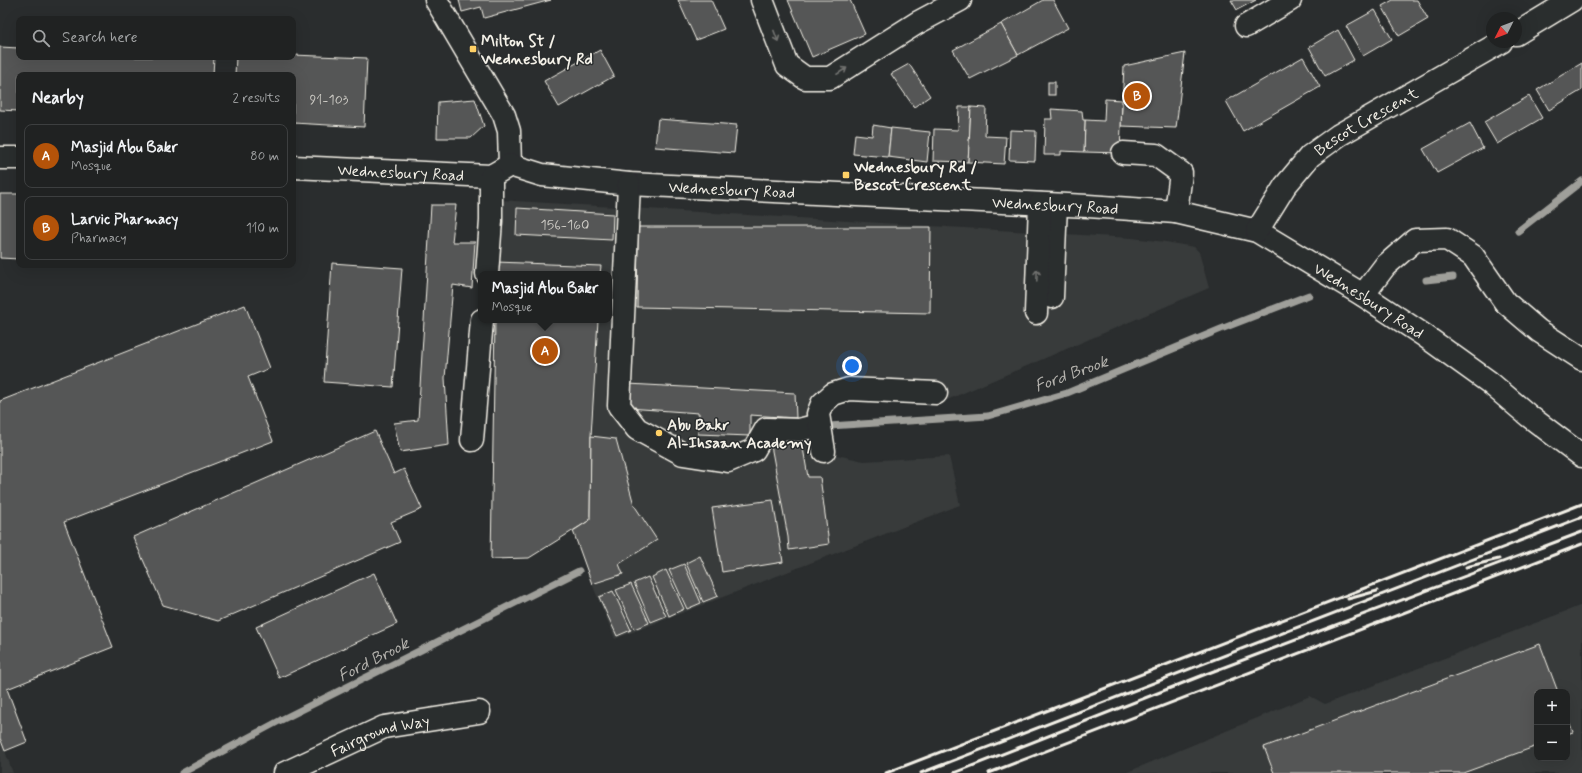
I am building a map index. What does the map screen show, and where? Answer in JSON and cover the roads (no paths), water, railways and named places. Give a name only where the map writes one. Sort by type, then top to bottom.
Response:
[{"type":"street","points":[[436,0],[504,115],[509,131],[510,165],[492,176],[491,221],[487,271]]},
{"type":"street","points":[[762,0],[787,65],[805,78],[830,78],[917,23],[960,0]]},
{"type":"street","points":[[1246,26],[1290,0]]},
{"type":"street","points":[[1522,30],[1572,0]]},
{"type":"street","name":"Bescot Crescent","points":[[1257,231],[1284,186],[1310,156],[1339,135],[1491,48]]},
{"type":"street","points":[[1123,153],[1156,155],[1181,173],[1176,212]]},
{"type":"street","points":[[0,158],[16,158]]},
{"type":"street","name":"Wednesbury Road","points":[[510,165],[542,175],[629,184],[1048,204],[1176,212],[1257,231],[1363,294],[1425,336],[1483,378],[1529,416],[1582,456]]},
{"type":"street","name":"Wednesbury Road","points":[[296,167],[492,176]]},
{"type":"street","points":[[629,184],[619,406],[632,423],[637,429],[683,454],[728,461],[754,450],[766,429],[799,430],[819,425]]},
{"type":"street","points":[[1043,314],[1048,204]]},
{"type":"street","points":[[1363,294],[1385,266],[1415,240],[1447,239],[1473,256],[1505,302],[1539,331],[1582,359]]},
{"type":"street","points":[[472,440],[482,323]]},
{"type":"street","points":[[824,451],[818,414],[822,404],[833,394],[849,389],[936,393]]},
{"type":"street","name":"Fairground Way","points":[[286,773],[384,727],[480,712]]},
{"type":"waterway","name":"Ford Brook","points":[[1518,231],[1582,181]]},
{"type":"waterway","name":"Ford Brook","points":[[1426,280],[1453,277]]},
{"type":"waterway","name":"Ford Brook","points":[[829,426],[988,416],[1067,393],[1221,329],[1309,295]]},
{"type":"waterway","name":"Ford Brook","points":[[182,773],[281,720],[579,571]]},
{"type":"railway","points":[[886,773],[1582,504]]},
{"type":"railway","points":[[921,773],[1582,517]]},
{"type":"railway","points":[[954,773],[1206,674],[1582,532]]},
{"type":"railway","points":[[989,773],[1582,544]]},
{"type":"railway","points":[[1466,567],[1499,559]]},
{"type":"railway","points":[[1348,599],[1377,591]]},
{"type":"place","name":"Milton St / Wednesbury Rd","points":[[473,49]]},
{"type":"place","name":"Larvic Pharmacy","points":[[1137,96]]},
{"type":"place","name":"Wednesbury Rd / Bescot Crescent","points":[[846,175]]},
{"type":"place","name":"Masjid Abu Bakr","points":[[545,351]]},
{"type":"place","name":"Abu Bakr Al-Ihsaan Academy","points":[[659,433]]}]
